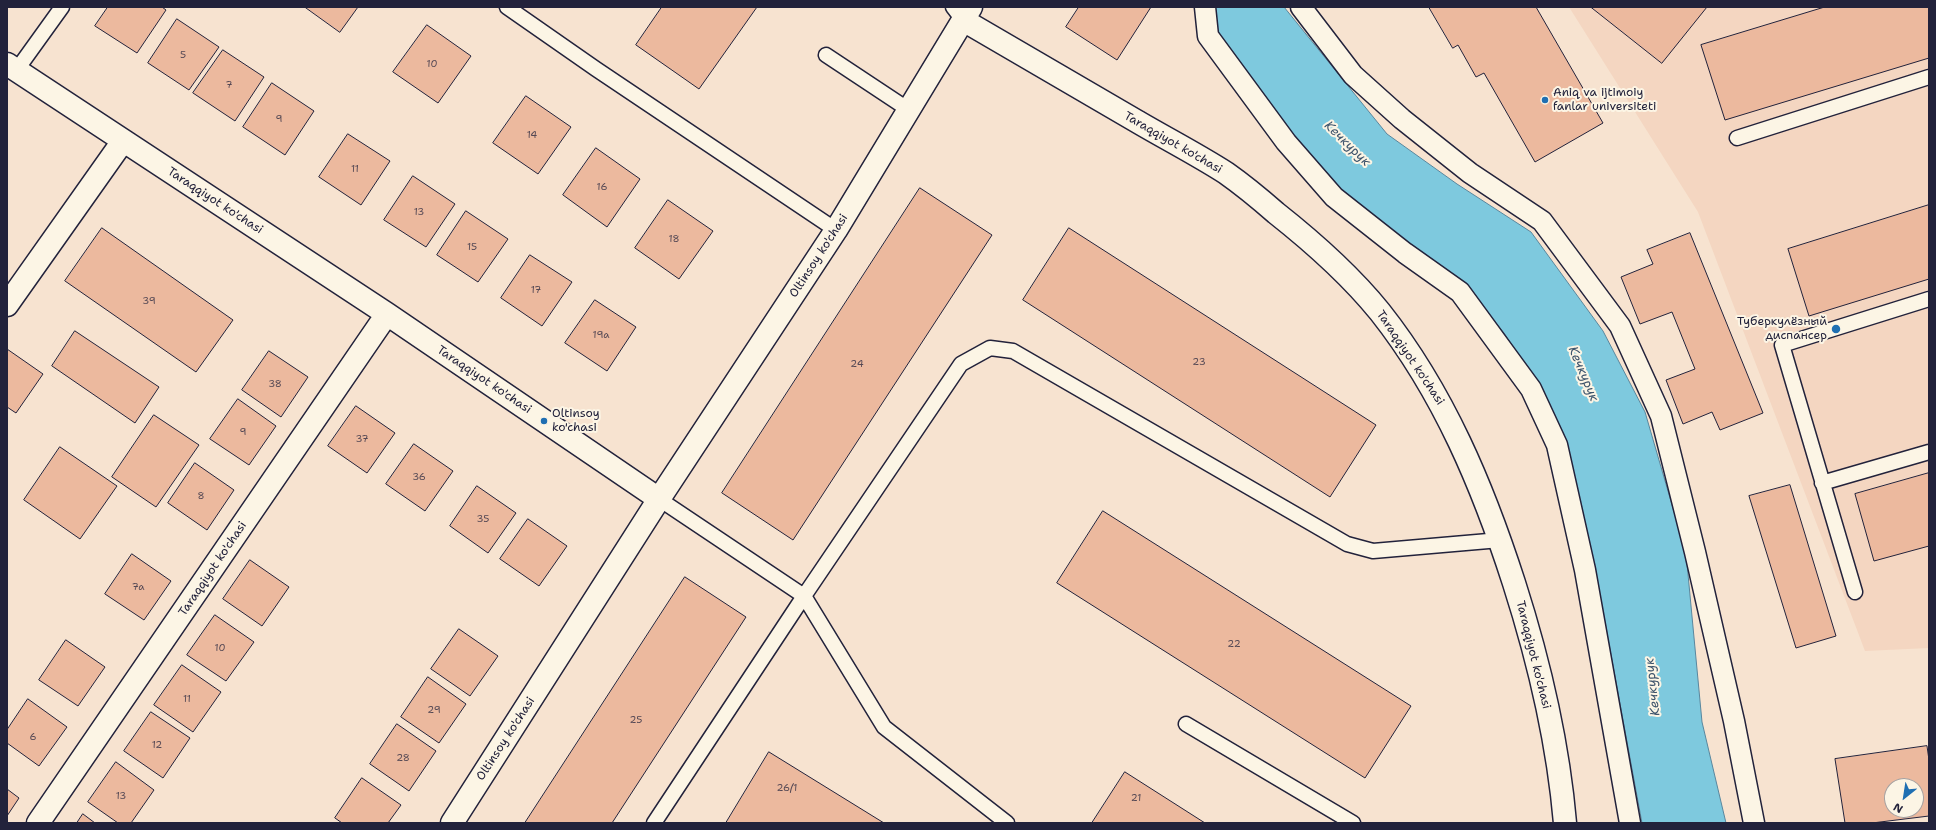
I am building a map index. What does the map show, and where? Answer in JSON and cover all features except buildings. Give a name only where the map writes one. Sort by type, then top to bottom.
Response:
[{"type":"street","points":[[1205,7],[1208,36],[1286,142],[1334,197],[1405,253],[1460,292],[1531,389],[1557,445],[1585,570],[1630,823]]},
{"type":"street","points":[[1301,7],[1354,75],[1402,119],[1470,173],[1542,221],[1620,326],[1661,416],[1695,552],[1734,721],[1754,823]]},
{"type":"street","name":"Taraqqiyot ko'chasi","points":[[963,11],[1226,174],[1294,226],[1326,255],[1380,313],[1423,375],[1444,409],[1470,462],[1500,540],[1528,628],[1540,672],[1557,764],[1565,823]]},
{"type":"street","name":"Oltinsoy ko'chasi","points":[[452,823],[659,499],[836,230],[909,110],[963,11]]},
{"type":"street","name":"Taraqqiyot ko'chasi","points":[[12,68],[387,314],[659,499]]},
{"type":"street","points":[[7,305],[123,141]]},
{"type":"street","name":"Taraqqiyot ko'chasi","points":[[38,823],[387,314]]},
{"type":"lane","points":[[12,68],[62,7]]},
{"type":"lane","points":[[508,7],[596,69],[836,230]]},
{"type":"lane","points":[[826,55],[909,110]]},
{"type":"lane","points":[[1737,138],[1929,77]]},
{"type":"lane","points":[[1854,592],[1782,345],[1929,299]]},
{"type":"lane","points":[[654,823],[804,596],[961,364],[990,348],[1013,351],[1347,544],[1373,551],[1500,540]]},
{"type":"lane","points":[[1822,483],[1929,452]]},
{"type":"lane","points":[[659,499],[804,596],[884,727],[1007,823]]},
{"type":"lane","points":[[1186,724],[1353,823]]},
{"type":"shaded area","name":"Туберкулёзный диспансер","points":[[1569,7],[1929,7],[1929,648],[1865,651],[1698,212]]},
{"type":"water","name":"Кечкурук","points":[[1213,7],[1284,7],[1387,134],[1457,184],[1531,232],[1603,331],[1645,412],[1686,553],[1702,722],[1726,823],[1642,823],[1596,574],[1566,443],[1540,388],[1504,333],[1465,285],[1410,245],[1340,189],[1293,134],[1216,35]]},
{"type":"place","name":"Aniq va ijtimoiy fanlar universiteti","points":[[1545,100]]},
{"type":"place","name":"Туберкулёзный диспансер","points":[[1836,329]]},
{"type":"place","name":"Oltinsoy ko'chasi","points":[[544,421]]}]
